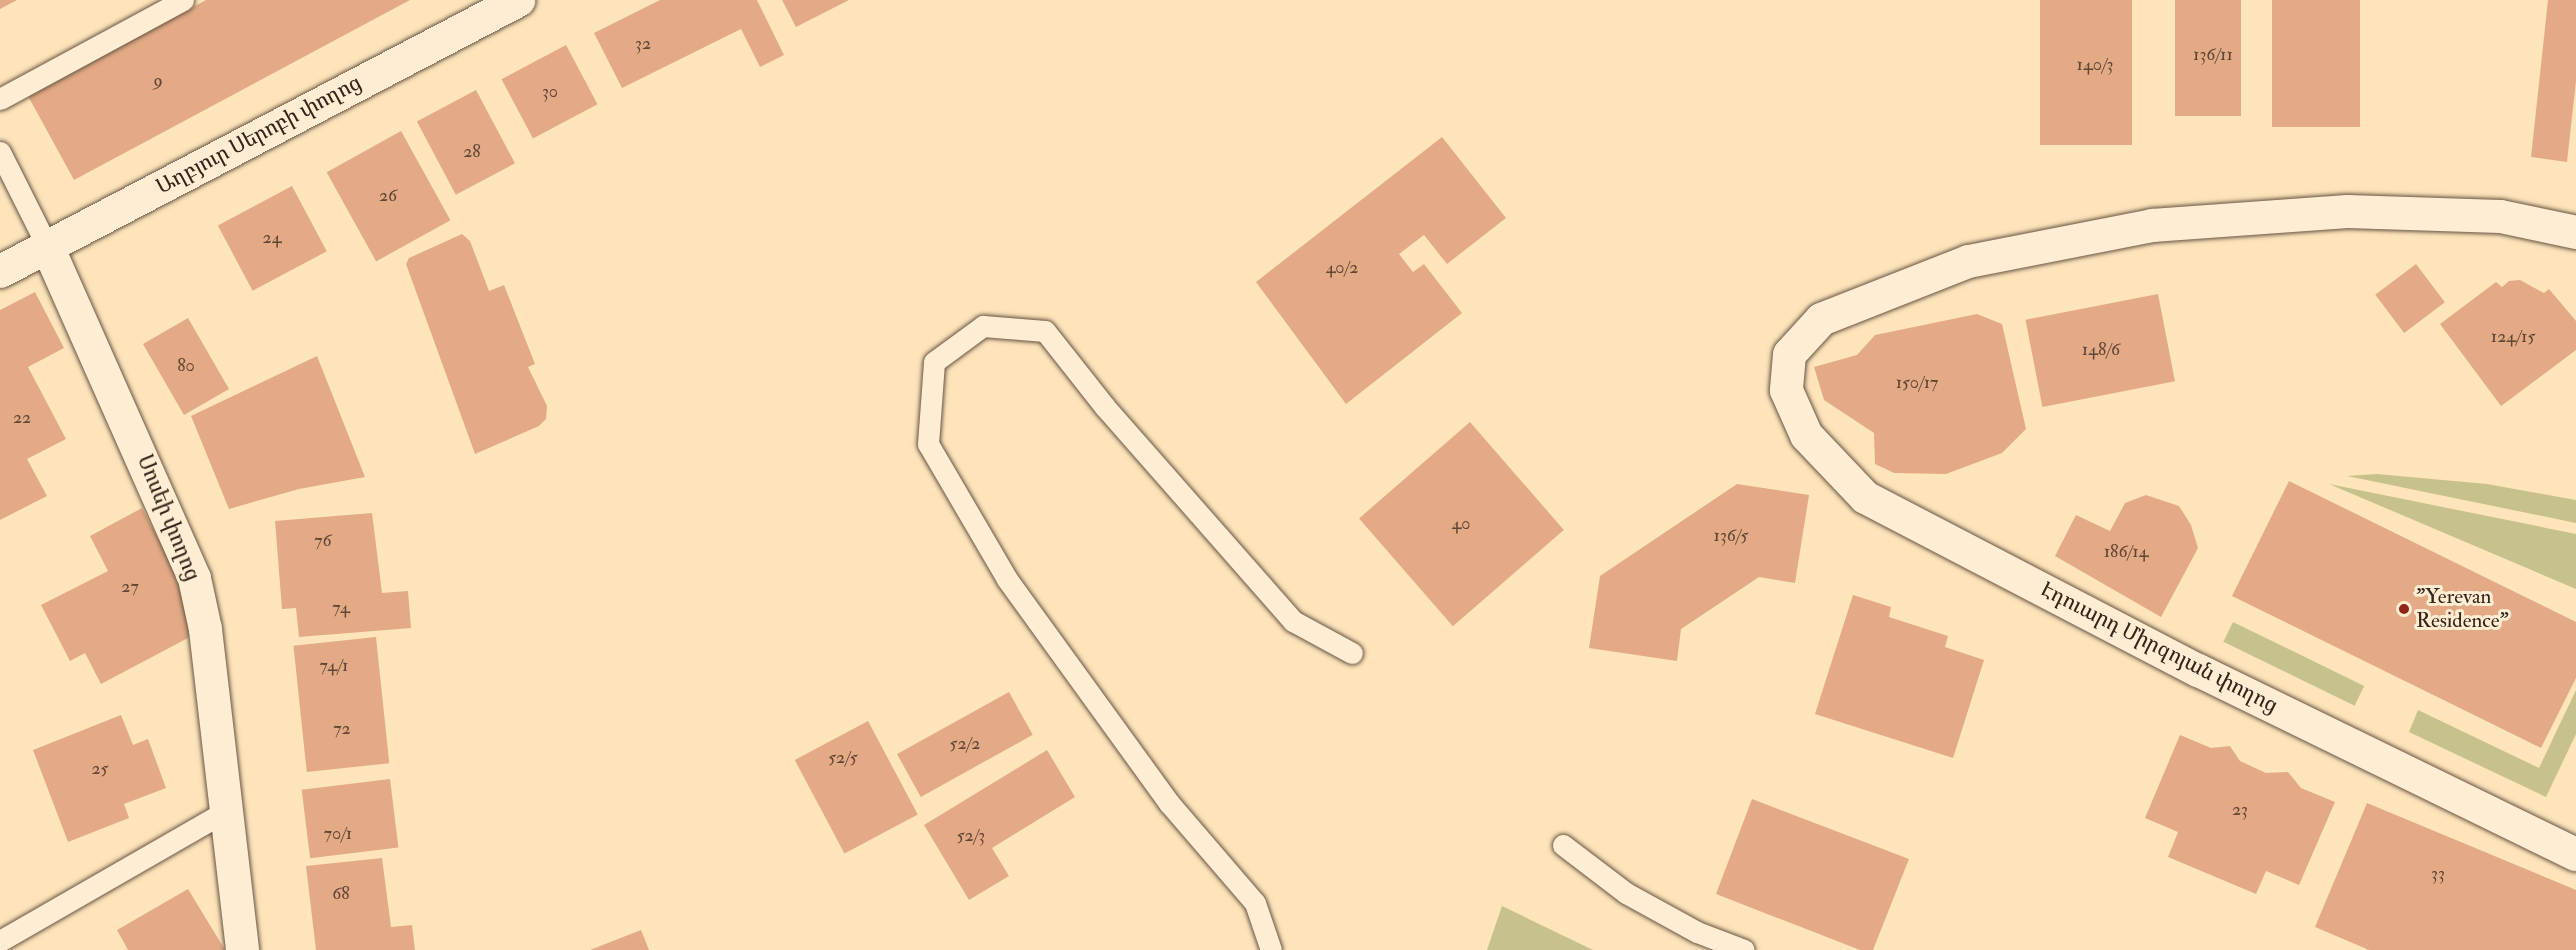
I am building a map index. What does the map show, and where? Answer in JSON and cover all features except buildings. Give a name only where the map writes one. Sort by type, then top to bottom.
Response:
[{"type":"street","name":"Աղբյուր Սերոբի փողոց","points":[[0,271],[506,3]]},
{"type":"street","name":"Էդուարդ Միրզոյան փողոց","points":[[2576,232],[2499,216],[2347,211],[2152,225],[1968,261],[1821,319],[1789,354],[1786,390],[1806,435],[1865,497],[2198,670],[2576,855]]},
{"type":"street","name":"Սոսեի փողոց","points":[[47,246],[195,578],[205,629],[224,812],[242,950]]},
{"type":"lane","points":[[0,99],[183,0]]},
{"type":"lane","points":[[0,152],[47,246]]},
{"type":"lane","points":[[1270,950],[1255,903],[1169,803],[1006,579],[933,454],[928,444],[934,362],[983,326],[1045,331],[1105,407],[1293,621],[1352,653]]},
{"type":"lane","points":[[0,941],[224,812]]},
{"type":"lane","points":[[1563,845],[1626,893],[1697,932],[1744,950]]},
{"type":"shaded area","points":[[2377,474],[2487,484],[2576,500],[2576,523],[2347,476]]},
{"type":"shaded area","points":[[2329,484],[2576,534],[2576,589]]},
{"type":"shaded area","points":[[2233,622],[2364,686],[2355,706],[2223,642]]},
{"type":"shaded area","points":[[2576,690],[2576,734],[2546,797],[2409,732],[2418,710],[2539,768]]},
{"type":"shaded area","points":[[1502,906],[1593,950],[1487,950]]},
{"type":"place","name":"\"Yerevan Residence\"","points":[[2404,609]]}]
